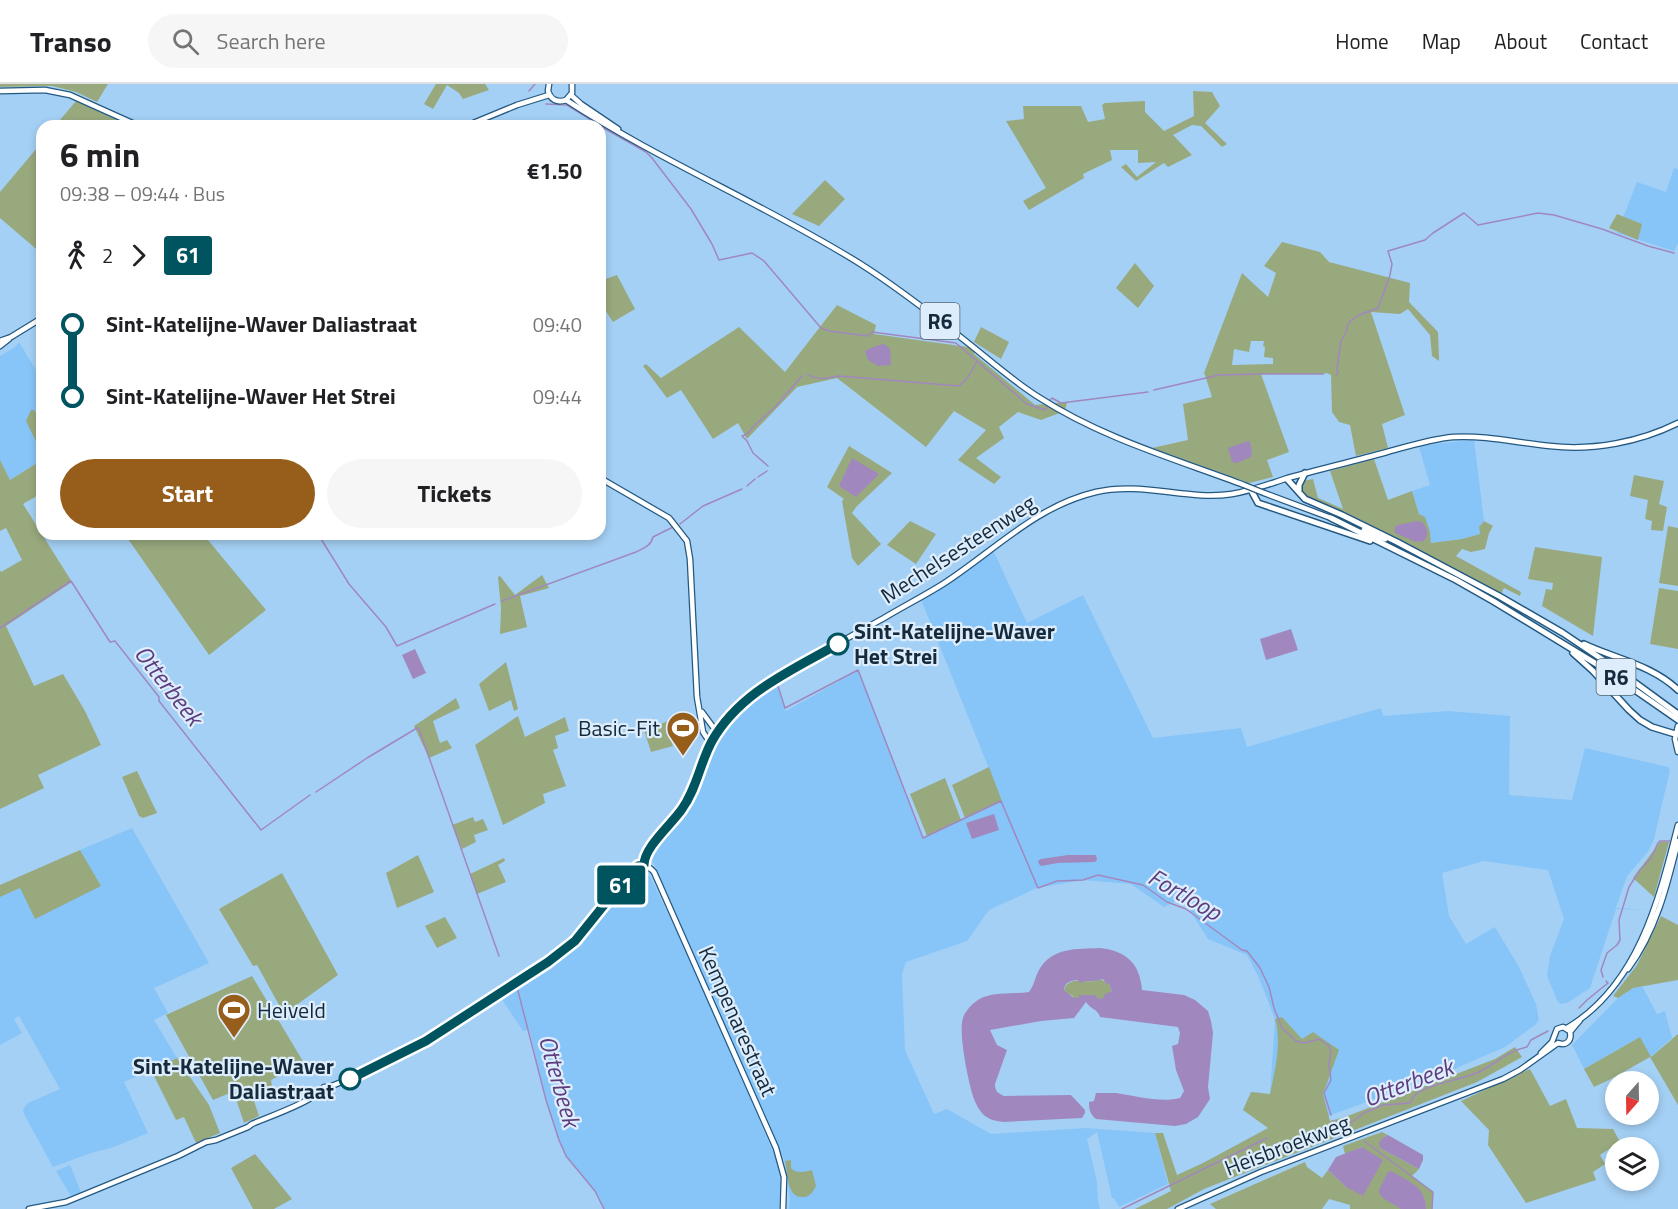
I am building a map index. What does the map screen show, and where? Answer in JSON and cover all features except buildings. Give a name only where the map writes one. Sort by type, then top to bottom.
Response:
[{"type":"highway","points":[[1299,494],[1299,484],[1305,473]]},
{"type":"highway","points":[[1287,478],[1305,499],[1360,523],[1407,548]]},
{"type":"highway","points":[[1251,490],[1258,503],[1387,546]]},
{"type":"highway","name":"R6","points":[[1331,518],[1456,580],[1678,714]]},
{"type":"highway","name":"R6","points":[[1331,518],[1407,548],[1499,596],[1574,640],[1669,710],[1678,720]]},
{"type":"highway","points":[[1574,640],[1653,671],[1678,690]]},
{"type":"highway","points":[[1563,644],[1593,671],[1640,720],[1652,727],[1675,734]]},
{"type":"street","points":[[482,120],[549,94],[549,84]]},
{"type":"street","points":[[566,100],[572,95],[572,84]]},
{"type":"street","points":[[0,91],[45,90],[70,95],[126,120]]},
{"type":"street","name":"R6","points":[[549,94],[556,101],[566,100],[599,120]]},
{"type":"street","name":"R6","points":[[572,95],[605,120]]},
{"type":"street","name":"R6","points":[[606,121],[641,143]]},
{"type":"street","name":"R6","points":[[606,124],[859,263],[919,305],[1026,389],[1061,411],[1112,436],[1331,518]]},
{"type":"street","points":[[0,343],[36,322]]},
{"type":"street","name":"Mechelsesteenweg","points":[[29,1209],[66,1202],[289,1109],[318,1094],[324,1087],[349,1079],[426,1041],[548,962],[575,941],[621,884],[638,866],[644,865],[646,854],[681,811],[690,796],[711,744],[720,729],[735,710],[757,690],[942,585],[1030,520],[1049,509],[1094,492],[1113,489],[1139,488],[1211,496],[1229,494],[1442,439],[1487,438],[1554,447],[1574,447],[1628,440],[1678,423]]},
{"type":"street","points":[[606,481],[669,518],[687,540],[699,708],[704,732],[711,744]]},
{"type":"street","points":[[699,708],[710,724],[720,729]]},
{"type":"street","points":[[702,721],[709,732],[717,734]]},
{"type":"street","points":[[1678,726],[1675,734],[1678,752]]},
{"type":"street","name":"Heisbroekweg","points":[[1624,973],[1654,911],[1678,825]]},
{"type":"street","name":"Heisbroekweg","points":[[1568,1030],[1601,1002],[1635,959],[1653,924],[1678,841]]},
{"type":"street","name":"Kempenarestraat","points":[[644,865],[654,872],[776,1148],[783,1170],[782,1209]]},
{"type":"street","name":"Heisbroekweg","points":[[1178,1209],[1261,1172],[1482,1088],[1520,1070],[1558,1043],[1568,1042],[1571,1039],[1568,1030],[1561,1027],[1557,1029],[1554,1038],[1539,1055]]},
{"type":"street","points":[[1554,1038],[1558,1043]]},
{"type":"street","points":[[66,1202],[68,1209]]},
{"type":"shaded area","points":[[1674,168],[1678,169],[1678,244],[1674,251],[1617,233],[1637,182],[1666,192]]},
{"type":"shaded area","points":[[19,342],[36,370],[36,464],[10,480],[0,460],[0,356]]},
{"type":"shaded area","points":[[883,344],[890,348],[891,365],[878,366],[868,360],[865,351]]},
{"type":"shaded area","points":[[1474,440],[1484,521],[1479,527],[1480,534],[1431,543],[1430,532],[1419,514],[1412,491],[1430,485],[1419,447]]},
{"type":"shaded area","points":[[1248,441],[1252,452],[1251,457],[1237,463],[1232,462],[1228,448]]},
{"type":"shaded area","points":[[852,458],[879,474],[856,497],[839,486]]},
{"type":"shaded area","points":[[1422,522],[1427,529],[1424,541],[1416,542],[1395,533],[1397,525]]},
{"type":"shaded area","points":[[992,548],[1027,623],[1083,595],[1153,738],[1241,728],[1247,747],[1381,708],[1383,716],[1448,711],[1510,716],[1509,795],[1572,800],[1585,748],[1668,767],[1670,770],[1654,839],[1648,852],[1627,876],[1616,908],[1650,910],[1616,909],[1590,988],[1567,1003],[1561,1004],[1547,976],[1550,956],[1564,919],[1548,870],[1484,861],[1442,873],[1449,916],[1466,944],[1495,927],[1519,967],[1536,1004],[1539,1020],[1505,1047],[1438,1076],[1328,1116],[1243,1110],[1251,1092],[1270,1094],[1275,1019],[1247,955],[1208,939],[1182,898],[1164,907],[1131,884],[1083,880],[1037,888],[989,910],[967,941],[906,962],[902,974],[905,1050],[934,1114],[947,1109],[991,1134],[1086,1128],[1155,1133],[1168,1184],[1119,1207],[1112,1198],[1097,1132],[1087,1139],[1097,1182],[1100,1209],[789,1209],[790,1198],[784,1160],[655,866],[649,857],[690,805],[720,736],[745,705],[776,682],[786,711],[859,670],[923,838],[1002,801],[920,597]]},
{"type":"shaded area","points":[[1291,629],[1298,650],[1266,660],[1260,639]]},
{"type":"shaded area","points":[[415,649],[426,673],[413,679],[402,655]]},
{"type":"shaded area","points":[[994,814],[999,830],[972,839],[966,823]]},
{"type":"shaded area","points":[[132,828],[209,963],[154,988],[168,1013],[154,1020],[177,1058],[124,1082],[148,1133],[53,1167],[23,1109],[28,1103],[60,1089],[19,1016],[14,1019],[22,1033],[0,1045],[0,897],[20,888],[100,886],[80,850]]},
{"type":"shaded area","points":[[1068,855],[1096,855],[1097,860],[1041,866],[1038,861],[1041,859]]},
{"type":"shaded area","points":[[648,875],[700,981],[778,1163],[781,1185],[779,1209],[604,1209],[595,1191],[566,1156],[559,1140],[546,1100],[529,1029],[523,1031],[501,998],[567,953],[581,940],[626,885]]},
{"type":"shaded area","points":[[1100,948],[1118,952],[1130,960],[1138,973],[1142,990],[1184,995],[1195,1000],[1208,1011],[1213,1033],[1208,1087],[1210,1099],[1198,1117],[1186,1124],[1175,1126],[1094,1117],[1090,1112],[1089,1102],[1094,1101],[1096,1093],[1116,1093],[1157,1099],[1180,1098],[1184,1091],[1176,1070],[1172,1046],[1178,1044],[1180,1033],[1178,1027],[1100,1017],[1098,1012],[1086,1002],[1074,1018],[990,1030],[997,1045],[1007,1050],[995,1084],[997,1092],[1004,1096],[1071,1095],[1085,1110],[1082,1118],[1003,1122],[985,1116],[975,1102],[966,1068],[962,1024],[966,1011],[986,996],[1029,992],[1044,962],[1058,953],[1074,949]],"holes":[[[1077,980],[1081,983],[1104,980],[1112,991],[1105,994],[1102,999],[1095,995],[1080,995],[1074,998],[1064,990],[1072,981]]]},
{"type":"shaded area","points":[[1642,986],[1657,1014],[1665,1011],[1672,1038],[1650,1057],[1640,1037],[1584,1069],[1572,1045],[1618,998],[1633,988]]},
{"type":"shaded area","points":[[1388,1135],[1423,1155],[1419,1169],[1380,1148],[1379,1142]]},
{"type":"shaded area","points":[[1362,1147],[1383,1160],[1363,1196],[1346,1187],[1328,1170],[1336,1157]]},
{"type":"shaded area","points":[[70,1165],[81,1192],[71,1196],[56,1171]]},
{"type":"shaded area","points":[[1391,1171],[1420,1190],[1426,1209],[1401,1209],[1380,1195],[1379,1190],[1388,1172]]},
{"type":"green space","points":[[0,84],[108,84],[97,102],[76,92],[52,86],[0,87]]},
{"type":"green space","points":[[436,84],[485,84],[489,90],[463,99],[459,93],[447,85],[433,109],[424,104]]},
{"type":"green space","points":[[1193,91],[1212,92],[1220,106],[1205,123],[1227,144],[1222,147],[1201,126],[1192,125],[1173,135],[1192,155],[1168,167],[1164,163],[1136,181],[1121,167],[1126,164],[1137,177],[1156,162],[1138,163],[1138,150],[1110,150],[1112,160],[1083,174],[1084,178],[1029,210],[1023,201],[1046,188],[1006,121],[1024,119],[1023,106],[1081,106],[1088,122],[1105,119],[1102,105],[1105,103],[1145,101],[1145,112],[1164,131],[1194,116]]},
{"type":"green space","points":[[76,101],[117,120],[60,120]]},
{"type":"green space","points":[[36,149],[36,249],[0,218],[0,192]]},
{"type":"green space","points":[[825,180],[845,199],[819,226],[792,214]]},
{"type":"green space","points":[[1617,214],[1642,224],[1638,240],[1609,228]]},
{"type":"green space","points":[[1282,242],[1320,252],[1329,262],[1410,283],[1409,302],[1438,332],[1439,361],[1432,356],[1430,335],[1408,309],[1400,314],[1371,312],[1405,415],[1382,424],[1388,448],[1356,456],[1350,425],[1339,422],[1332,412],[1331,375],[1327,373],[1261,374],[1289,452],[1267,460],[1273,477],[1249,483],[1152,448],[1188,440],[1183,404],[1212,397],[1204,373],[1242,273],[1268,297],[1276,273],[1264,266]],"holes":[[[1251,341],[1264,341],[1264,357],[1273,358],[1273,364],[1232,365],[1234,349],[1249,352]]]},
{"type":"green space","points":[[1135,263],[1154,286],[1138,308],[1116,288]]},
{"type":"green space","points":[[617,275],[635,309],[613,322],[606,311],[606,279]]},
{"type":"green space","points":[[837,305],[876,325],[874,334],[975,348],[974,354],[1035,405],[1067,402],[1065,411],[1041,420],[1018,412],[999,427],[1004,438],[976,458],[1001,477],[994,484],[958,460],[986,430],[954,411],[926,447],[837,378],[797,387],[747,439],[738,423],[713,439],[681,390],[667,398],[643,366],[646,364],[661,378],[739,327],[785,372]]},
{"type":"green space","points":[[981,327],[1009,342],[1001,359],[974,342]]},
{"type":"green space","points":[[31,410],[34,410],[36,442],[26,421]]},
{"type":"green space","points":[[849,446],[892,473],[852,513],[881,544],[858,566],[852,558],[842,501],[844,499],[827,487]]},
{"type":"green space","points":[[1374,459],[1388,500],[1412,491],[1419,514],[1425,517],[1431,543],[1480,534],[1479,527],[1484,521],[1493,526],[1485,549],[1471,552],[1462,549],[1456,556],[1521,592],[1520,596],[1504,588],[1501,594],[1370,525],[1302,494],[1303,481],[1313,479],[1318,498],[1343,509],[1330,471]]},
{"type":"green space","points":[[0,460],[10,480],[36,464],[36,496],[23,504],[36,525],[36,540],[46,540],[72,582],[6,626],[34,686],[63,674],[85,711],[101,745],[38,775],[44,788],[0,809],[0,570],[1,572],[22,560],[6,528],[0,531]]},
{"type":"green space","points":[[1634,475],[1664,481],[1659,504],[1667,507],[1663,531],[1651,530],[1652,521],[1645,519],[1648,500],[1630,496]]},
{"type":"green space","points":[[910,521],[936,534],[916,564],[887,545]]},
{"type":"green space","points":[[1668,526],[1678,528],[1678,586],[1659,583]]},
{"type":"green space","points":[[129,540],[208,540],[266,610],[209,655]]},
{"type":"green space","points":[[1535,547],[1602,557],[1593,636],[1542,606],[1546,589],[1552,590],[1553,583],[1528,579]]},
{"type":"green space","points":[[542,575],[549,588],[520,596],[527,627],[500,634],[501,608],[498,577],[500,576],[515,595]]},
{"type":"green space","points":[[1659,588],[1678,591],[1678,649],[1650,644]]},
{"type":"green space","points":[[506,662],[518,709],[514,711],[511,700],[489,711],[479,684]]},
{"type":"green space","points":[[456,698],[460,708],[433,721],[440,743],[447,740],[452,748],[429,758],[414,726]]},
{"type":"green space","points":[[518,716],[525,737],[565,717],[569,731],[555,736],[558,748],[553,750],[566,786],[543,794],[545,803],[503,825],[475,745]]},
{"type":"green space","points":[[671,720],[674,729],[668,731],[673,746],[651,752],[644,730]]},
{"type":"green space","points":[[989,767],[1002,801],[965,818],[952,785]]},
{"type":"green space","points":[[137,771],[157,813],[143,818],[139,816],[122,777]]},
{"type":"green space","points":[[945,778],[961,820],[927,836],[910,794]]},
{"type":"green space","points":[[473,817],[475,822],[483,819],[488,830],[474,835],[476,842],[462,849],[452,825]]},
{"type":"green space","points":[[1660,842],[1669,842],[1654,897],[1633,878]]},
{"type":"green space","points":[[80,850],[101,886],[35,919],[20,888],[0,897],[0,885]]},
{"type":"green space","points":[[418,855],[434,892],[397,908],[386,873]]},
{"type":"green space","points":[[504,858],[505,861],[498,865],[506,882],[477,894],[470,874]]},
{"type":"green space","points":[[282,873],[338,975],[284,1014],[257,965],[253,966],[219,909]]},
{"type":"green space","points":[[1661,916],[1678,925],[1678,980],[1633,988],[1618,998],[1613,996],[1637,965]]},
{"type":"green space","points":[[445,917],[457,938],[437,948],[425,926]]},
{"type":"green space","name":"Heiveld","points":[[252,976],[304,1063],[271,1080],[272,1086],[252,1095],[259,1116],[244,1123],[234,1093],[248,1087],[250,1091],[249,1085],[213,1100],[166,1015]]},
{"type":"green space","points":[[1100,979],[1109,984],[1112,991],[1102,999],[1073,998],[1064,990],[1070,982]]},
{"type":"green space","points":[[1282,1017],[1302,1039],[1313,1032],[1339,1050],[1323,1094],[1330,1121],[1495,1059],[1515,1047],[1522,1057],[1477,1082],[1204,1189],[1167,1209],[1135,1209],[1171,1191],[1155,1133],[1163,1133],[1177,1175],[1268,1128],[1243,1110],[1251,1092],[1270,1094],[1278,1047],[1275,1019]]},
{"type":"green space","points":[[1678,1034],[1678,1105],[1650,1057],[1625,1071],[1605,1071],[1605,1082],[1594,1087],[1584,1069],[1640,1037],[1651,1057]]},
{"type":"green space","points":[[177,1058],[209,1105],[220,1133],[196,1143],[184,1117],[176,1120],[151,1070]]},
{"type":"green space","points":[[1530,1069],[1550,1106],[1566,1099],[1577,1128],[1613,1129],[1617,1137],[1605,1137],[1605,1152],[1600,1155],[1605,1164],[1593,1172],[1596,1180],[1526,1203],[1488,1145],[1489,1130],[1461,1101]]},
{"type":"green space","points":[[1382,1132],[1388,1135],[1384,1137],[1380,1148],[1419,1169],[1412,1176],[1433,1192],[1432,1209],[1350,1209],[1350,1205],[1329,1199],[1322,1209],[1216,1209],[1210,1204],[1305,1162],[1307,1167],[1322,1178],[1328,1170],[1346,1187],[1362,1147],[1345,1154],[1343,1146]]},
{"type":"green space","points":[[255,1154],[292,1199],[274,1209],[253,1209],[231,1168]]},
{"type":"green space","points":[[791,1160],[791,1168],[796,1171],[812,1170],[816,1186],[807,1197],[797,1196],[790,1189],[785,1161]]},
{"type":"waterway","points":[[529,91],[535,84]]},
{"type":"waterway","points":[[546,104],[567,105],[591,120]]},
{"type":"waterway","points":[[606,129],[646,152],[652,158],[691,209],[719,260],[752,253],[764,261],[821,328],[868,336],[872,332],[956,343],[1027,404],[1045,410],[1047,407]]},
{"type":"waterway","points":[[1336,375],[1341,341],[1349,322],[1359,315],[1378,308],[1392,264],[1388,251],[1425,240],[1464,213],[1478,225],[1538,213],[1554,215],[1674,253]]},
{"type":"waterway","points":[[807,374],[819,378],[839,376],[959,386],[968,377],[976,363]]},
{"type":"waterway","points":[[1154,390],[1219,375],[1323,374]]},
{"type":"waterway","points":[[768,466],[753,453],[742,436],[747,434],[776,406],[802,376]]},
{"type":"waterway","points":[[1050,400],[1052,398],[1061,403],[1148,392]]},
{"type":"waterway","points":[[758,477],[767,471]]},
{"type":"waterway","points":[[747,486],[755,479]]},
{"type":"waterway","points":[[680,524],[703,506],[742,489]]},
{"type":"waterway","points":[[502,601],[636,552],[649,545],[653,537],[673,527]]},
{"type":"waterway","points":[[322,540],[349,584],[386,627],[397,646],[495,604]]},
{"type":"waterway","name":"Otterbeek","points":[[0,628],[71,581],[110,642],[115,641],[159,697],[159,701],[261,830],[310,795]]},
{"type":"waterway","name":"Fortloop","points":[[777,683],[785,708],[858,670],[923,838],[1001,801],[1038,888],[1057,881],[1083,880],[1098,875],[1143,885],[1167,902],[1186,909],[1242,950],[1247,951],[1260,968],[1269,987],[1282,1028],[1296,1041],[1304,1043],[1319,1039],[1328,1045],[1331,1051],[1329,1064],[1331,1080],[1324,1093],[1331,1115]]},
{"type":"waterway","name":"Otterbeek","points":[[316,792],[367,758],[417,728],[419,729],[499,956]]},
{"type":"waterway","name":"Otterbeek","points":[[1603,977],[1601,970],[1607,953],[1620,940],[1619,920],[1629,887],[1651,858],[1658,843],[1670,841]]},
{"type":"waterway","name":"Otterbeek","points":[[1579,1008],[1608,983],[1606,981]]},
{"type":"waterway","name":"Otterbeek","points":[[517,987],[546,1100],[559,1140],[566,1156],[595,1191],[604,1209]]},
{"type":"waterway","name":"Otterbeek","points":[[1274,1144],[1289,1148],[1322,1129],[1348,1125],[1364,1113],[1383,1105],[1410,1103],[1420,1091],[1481,1071],[1509,1054],[1527,1047],[1531,1040],[1548,1031]]},
{"type":"waterway","name":"Otterbeek","points":[[1333,1121],[1340,1125]]},
{"type":"waterway","name":"Otterbeek","points":[[1122,1209],[1267,1138]]},
{"type":"waterway","points":[[1364,1141],[1433,1192],[1432,1209]]},
{"type":"bus line","name":"61","points":[[350,1079],[426,1041],[548,962],[575,941],[621,884],[638,866],[644,865],[646,854],[686,804],[706,754],[720,729],[742,702],[757,690],[838,644]]},
{"type":"place","name":"Sint-Katelijne-Waver Het Strei","points":[[838,644]]},
{"type":"place","name":"Basic-Fit","points":[[683,757]]},
{"type":"place","name":"Heiveld","points":[[234,1039]]},
{"type":"place","name":"Sint-Katelijne-Waver Daliastraat","points":[[350,1079]]}]
